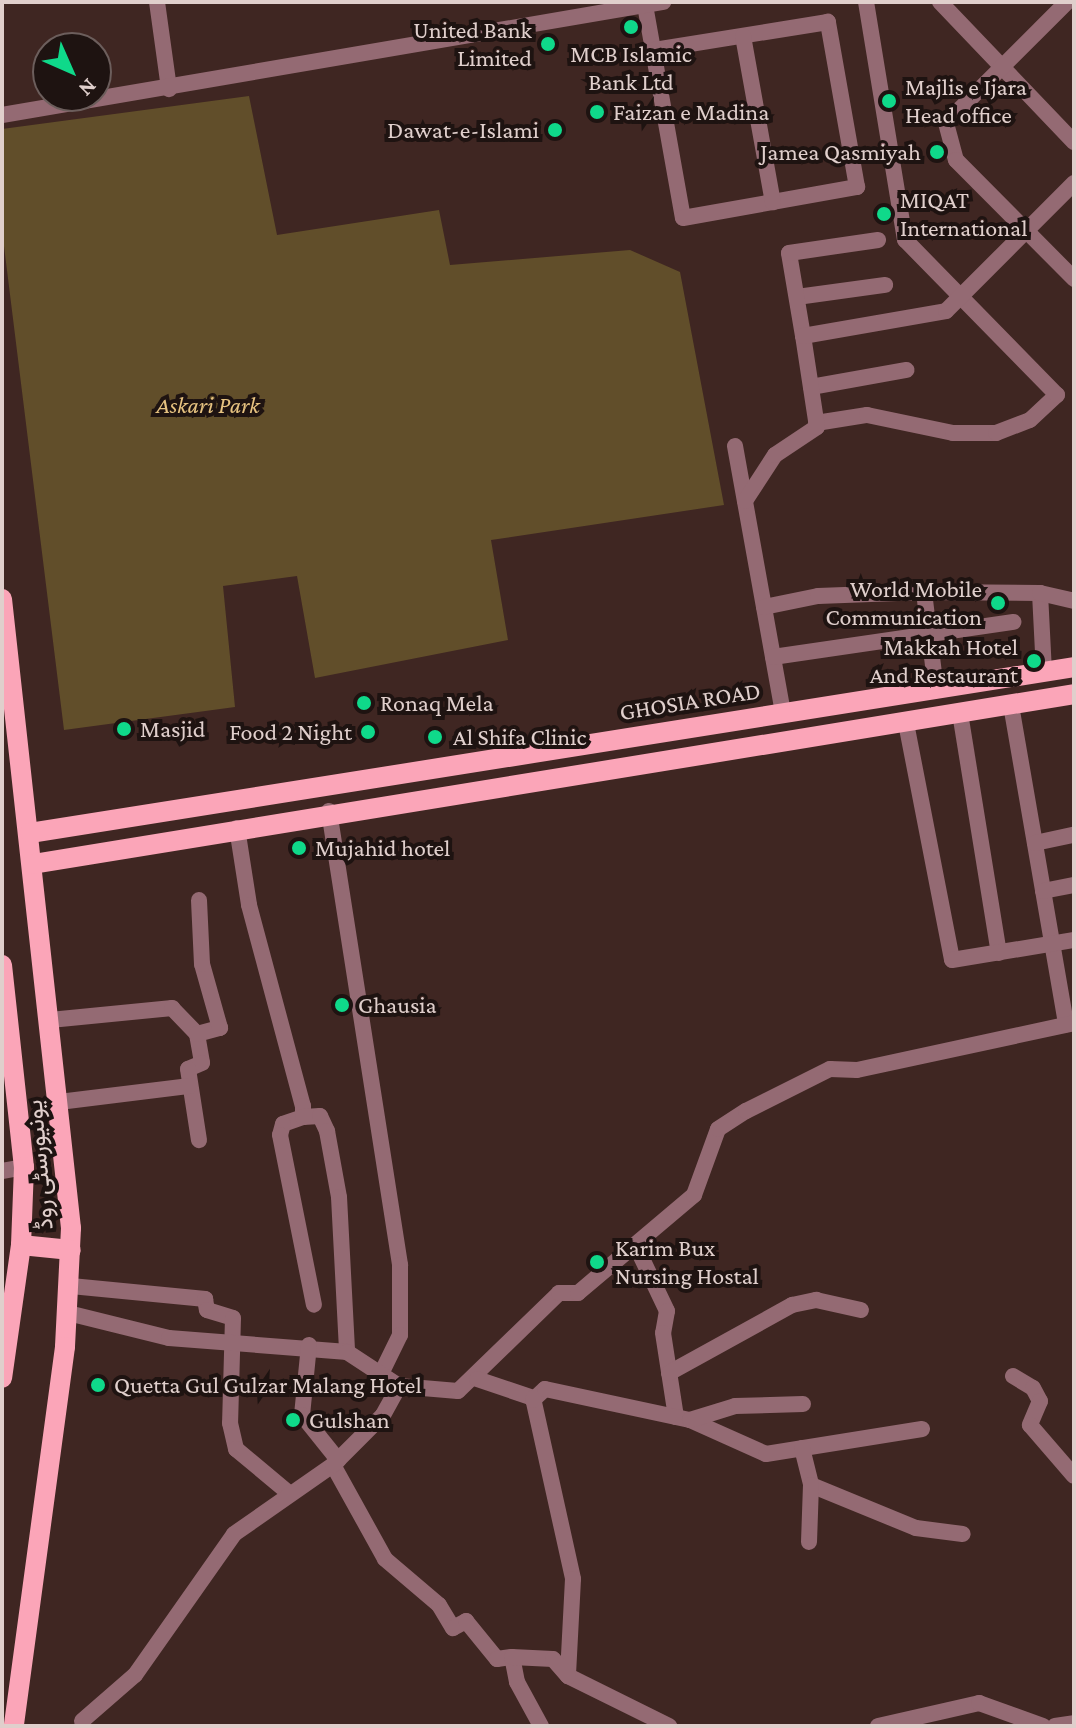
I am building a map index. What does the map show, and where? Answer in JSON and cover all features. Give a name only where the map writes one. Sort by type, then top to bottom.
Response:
[{"type":"main road","name":"یونیورسٹی روڈ","points":[[2,599],[59,1102],[71,1250],[68,1313],[14,1726]]},
{"type":"main road","name":"GHOSIA ROAD","points":[[30,833],[1074,667]]},
{"type":"main road","points":[[33,864],[329,811],[805,739],[1074,694]]},
{"type":"main road","points":[[792,712],[805,739]]},
{"type":"main road","name":"یونیورسٹی روڈ","points":[[2,1378],[21,1245],[24,1167],[3,977]]},
{"type":"main road","points":[[21,1245],[71,1250]]},
{"type":"main road","points":[[4,1726],[22,1663]]},
{"type":"street","points":[[157,2],[169,89]]},
{"type":"street","points":[[2,115],[169,89],[663,2]]},
{"type":"street","points":[[745,501],[775,455],[816,423],[867,415],[953,433],[996,433],[1030,420],[1057,395],[905,240],[866,2]]},
{"type":"street","points":[[940,2],[1074,142]]},
{"type":"street","points":[[1067,2],[946,123],[956,160],[1074,279]]},
{"type":"street","points":[[645,5],[683,218],[857,187],[828,22],[654,50]]},
{"type":"street","points":[[743,36],[773,202]]},
{"type":"street","points":[[803,336],[946,311],[1074,183]]},
{"type":"street","points":[[816,423],[789,253],[878,240]]},
{"type":"street","points":[[797,297],[885,285]]},
{"type":"street","points":[[811,387],[906,370]]},
{"type":"street","points":[[735,446],[773,657],[792,712]]},
{"type":"street","points":[[764,607],[818,596],[924,592],[1040,593],[1074,601]]},
{"type":"street","points":[[924,592],[936,690]]},
{"type":"street","points":[[1040,593],[1044,672]]},
{"type":"street","points":[[773,657],[1013,622]]},
{"type":"street","points":[[68,1313],[169,1338],[237,1344],[309,1345],[347,1352],[399,1386],[458,1391],[477,1379],[559,1293],[578,1293],[694,1195],[718,1129],[746,1111],[830,1069],[857,1070],[1070,1024],[1052,944],[1011,705]]},
{"type":"street","points":[[960,713],[999,953]]},
{"type":"street","points":[[906,723],[952,960],[1074,940]]},
{"type":"street","points":[[329,811],[400,1265],[400,1335],[380,1376]]},
{"type":"street","points":[[237,828],[303,1117]]},
{"type":"street","points":[[1035,843],[1074,835]]},
{"type":"street","points":[[1043,891],[1074,885]]},
{"type":"street","points":[[197,1034],[220,1028],[202,964],[199,900]]},
{"type":"street","points":[[50,1020],[169,1007],[197,1034],[202,1063],[188,1069],[199,1140]]},
{"type":"street","points":[[59,1102],[190,1086]]},
{"type":"street","points":[[314,1305],[280,1135],[283,1124],[303,1117],[320,1116],[327,1131],[339,1197],[347,1352]]},
{"type":"street","points":[[2,1171],[24,1167]]},
{"type":"street","points":[[636,1246],[667,1311],[669,1373],[683,1418]]},
{"type":"street","points":[[71,1286],[205,1299],[207,1310],[233,1318],[237,1344],[230,1423],[236,1449],[290,1494]]},
{"type":"street","points":[[669,1373],[792,1305],[816,1300],[861,1310]]},
{"type":"street","points":[[309,1345],[302,1415],[335,1462],[385,1559],[439,1605],[453,1628],[466,1621],[497,1659],[553,1659],[568,1676],[664,1725]]},
{"type":"street","points":[[1013,1376],[1033,1388],[1040,1401],[1030,1425],[1074,1476]]},
{"type":"street","points":[[477,1379],[533,1400]]},
{"type":"street","points":[[82,1721],[135,1675],[234,1534],[335,1462],[383,1415],[399,1386]]},
{"type":"street","points":[[533,1400],[545,1389],[683,1418],[766,1454],[922,1429]]},
{"type":"street","points":[[533,1400],[573,1579],[568,1676]]},
{"type":"street","points":[[683,1418],[735,1406],[803,1404]]},
{"type":"street","points":[[802,1448],[811,1485],[809,1542]]},
{"type":"street","points":[[811,1485],[916,1528],[963,1534]]},
{"type":"street","points":[[512,1657],[517,1682],[541,1726]]},
{"type":"street","points":[[878,1726],[979,1703],[1043,1726]]},
{"type":"street","points":[[1055,1726],[1074,1723]]},
{"type":"green space","name":"Askari Park","points":[[249,96],[277,235],[439,210],[450,265],[630,250],[680,272],[724,505],[491,540],[508,640],[315,678],[297,576],[223,586],[235,707],[64,730],[2,230],[2,129]]},
{"type":"place","name":"MCB Islamic Bank Ltd","points":[[631,27]]},
{"type":"place","name":"United Bank Limited","points":[[548,44]]},
{"type":"place","name":"Majlis e Ijara Head office","points":[[889,101]]},
{"type":"place","name":"Faizan e Madina","points":[[597,112]]},
{"type":"place","name":"Dawat-e-Islami","points":[[555,130]]},
{"type":"place","name":"Jamea Qasmiyah","points":[[937,152]]},
{"type":"place","name":"MIQAT International","points":[[884,214]]},
{"type":"place","name":"World Mobile Communication","points":[[998,603]]},
{"type":"place","name":"Makkah Hotel And Restaurant","points":[[1034,661]]},
{"type":"place","name":"Ronaq Mela","points":[[364,703]]},
{"type":"place","name":"Masjid","points":[[124,729]]},
{"type":"place","name":"Food 2 Night","points":[[368,732]]},
{"type":"place","name":"Al Shifa Clinic","points":[[435,737]]},
{"type":"place","name":"Mujahid hotel","points":[[299,848]]},
{"type":"place","name":"Ghausia","points":[[342,1005]]},
{"type":"place","name":"Karim Bux Nursing Hostal","points":[[597,1262]]},
{"type":"place","name":"Quetta Gul Gulzar Malang Hotel","points":[[98,1385]]},
{"type":"place","name":"Gulshan","points":[[293,1420]]}]
